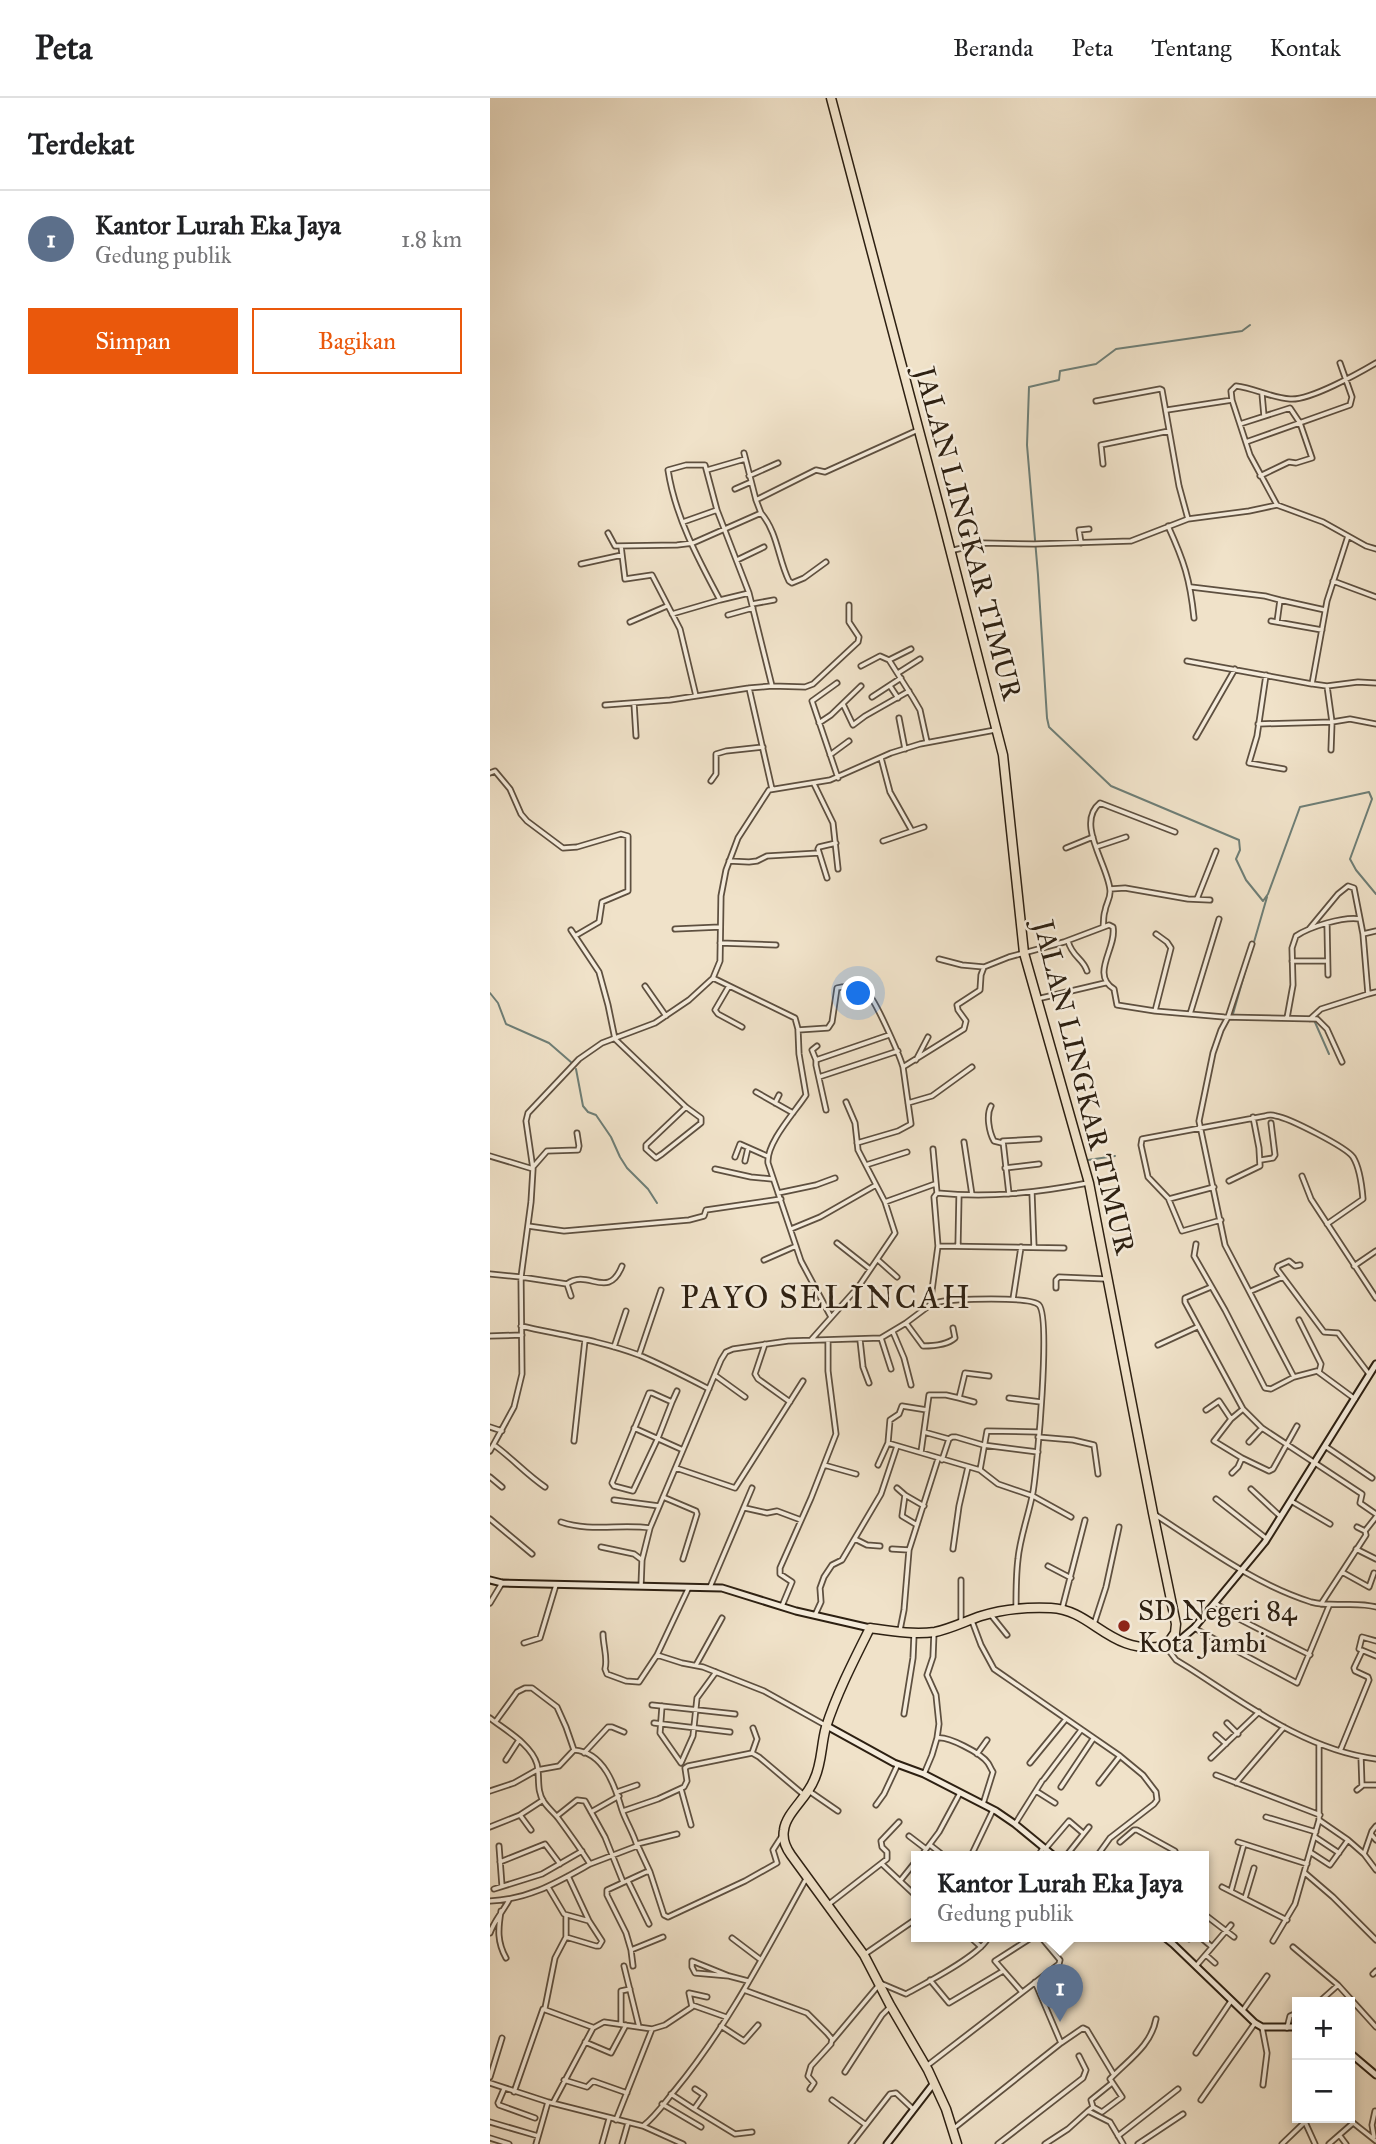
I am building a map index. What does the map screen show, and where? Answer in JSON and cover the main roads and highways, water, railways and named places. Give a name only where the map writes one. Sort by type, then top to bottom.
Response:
[{"type":"highway","name":"JALAN LINGKAR TIMUR","points":[[831,98],[1004,764],[1024,954],[1089,1183],[1176,1624],[1169,1643],[1150,1648],[1121,1643],[1062,1609],[1016,1609],[972,1619],[934,1632],[900,1633],[870,1628],[853,1662],[827,1726],[816,1777],[807,1794],[790,1815],[783,1835],[786,1847],[863,1955],[934,2083],[957,2144]]},
{"type":"waterway","points":[[1250,325],[1242,331],[1116,349],[1096,364],[1060,371],[1059,380],[1029,387],[1027,445],[1047,718],[1049,727],[1111,786],[1239,840],[1240,850],[1236,859],[1246,880],[1263,901],[1300,807],[1369,792],[1372,799],[1350,859],[1376,894]]},
{"type":"waterway","points":[[1254,942],[1267,897]]},
{"type":"waterway","points":[[1233,1014],[1249,958]]},
{"type":"waterway","points":[[490,993],[498,1003],[506,1024],[549,1043],[572,1063]]},
{"type":"waterway","points":[[1314,1020],[1329,1054]]},
{"type":"waterway","points":[[576,1069],[583,1106],[596,1115],[627,1168],[648,1189],[657,1203]]},
{"type":"waterway","points":[[1088,1160],[1115,1156]]},
{"type":"place","name":"SD Negeri 84 Kota Jambi","points":[[1124,1626]]},
{"type":"place","name":"Kantor Lurah Eka Jaya","points":[[1060,2022]]},
{"type":"district","name":"PAYO SELINCAH","points":[[826,1297]]}]
